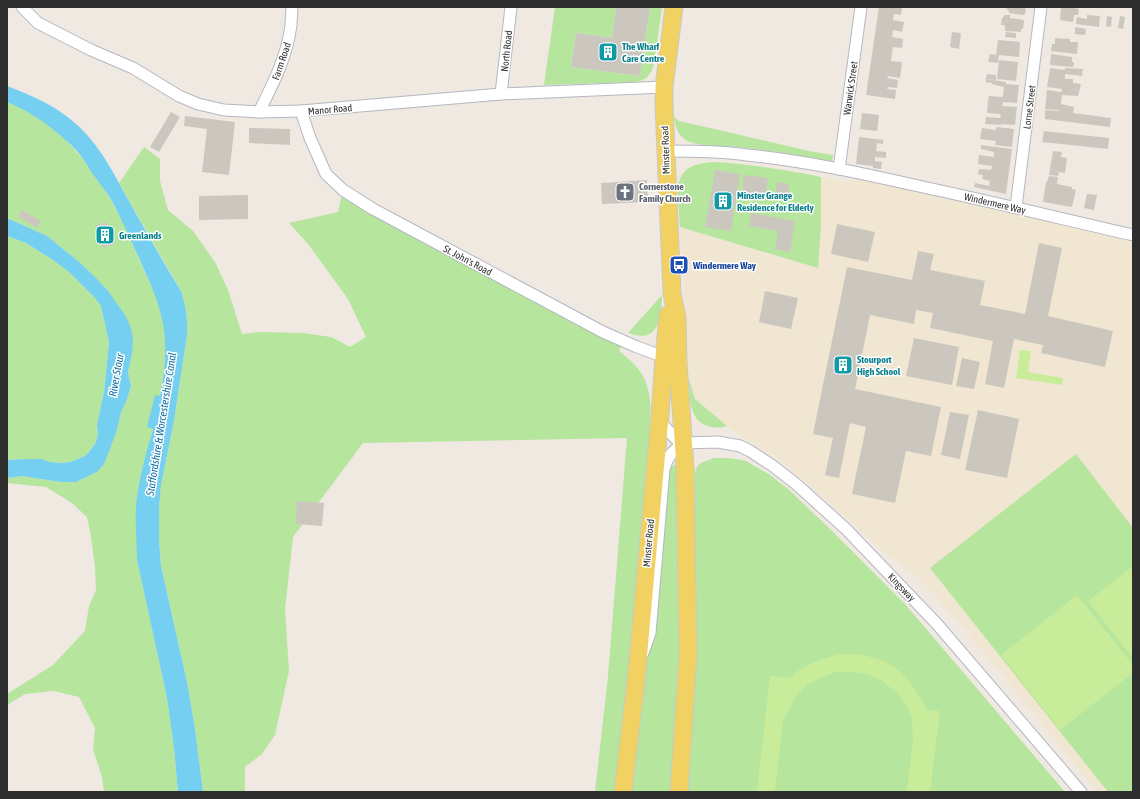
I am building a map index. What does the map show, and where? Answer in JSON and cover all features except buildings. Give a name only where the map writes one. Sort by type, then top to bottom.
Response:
[{"type":"main road","name":"Minster Road","points":[[623,792],[637,672],[660,416],[677,318],[672,293],[665,151],[664,87],[674,7]]},
{"type":"main road","name":"Minster Road","points":[[671,359],[684,443],[686,510],[688,655],[679,792]]},
{"type":"street","name":"Manor Road","points":[[22,7],[38,23],[91,50],[133,68],[179,96],[198,104],[224,110],[259,112],[302,111],[502,94],[664,87]]},
{"type":"street","name":"Farm Road","points":[[259,112],[278,74],[287,46],[292,7]]},
{"type":"street","name":"North Road","points":[[502,94],[511,7]]},
{"type":"street","name":"Warwick Street","points":[[839,169],[861,7]]},
{"type":"street","name":"Lorne Street","points":[[1016,208],[1041,7]]},
{"type":"street","name":"St. John's Road","points":[[302,111],[310,138],[326,174],[343,190],[373,209],[603,332],[637,347],[671,359]]},
{"type":"street","name":"Windermere Way","points":[[665,151],[746,154],[839,169],[1016,208],[1133,236]]},
{"type":"street","points":[[660,416],[669,433],[684,443]]},
{"type":"street","name":"Kingsway","points":[[684,443],[718,442],[740,446],[773,466],[796,484],[846,529],[937,624],[1081,792]]},
{"type":"street","points":[[637,672],[650,633],[664,469],[673,450],[684,443]]},
{"type":"shaded area","points":[[857,173],[1133,235],[1133,792],[1097,792],[1001,673],[919,578],[879,548],[787,466],[769,453],[734,432],[695,398],[689,379],[680,227],[817,268],[821,225],[821,177],[847,182]]},
{"type":"green space","points":[[555,7],[616,8],[612,38],[576,33],[571,67],[640,76],[650,7],[662,7],[654,64],[650,74],[643,80],[636,82],[544,85]]},
{"type":"green space","points":[[7,102],[23,109],[54,129],[85,162],[114,205],[161,311],[165,330],[166,347],[164,372],[160,397],[155,396],[148,427],[153,428],[145,461],[137,535],[137,560],[167,698],[178,792],[104,792],[102,777],[93,749],[95,728],[79,697],[54,691],[25,694],[7,705],[7,694],[53,665],[85,631],[89,606],[96,590],[95,567],[87,517],[72,503],[46,487],[7,483],[7,478],[23,476],[61,482],[76,482],[97,472],[117,430],[121,412],[131,386],[128,373],[132,353],[115,302],[108,291],[78,261],[47,236],[7,218]]},
{"type":"green space","points":[[674,117],[679,121],[809,151],[833,155],[832,162],[761,150],[697,144],[683,138],[676,127]]},
{"type":"green space","points":[[144,147],[160,159],[160,181],[168,210],[193,231],[215,262],[228,290],[242,334],[260,332],[303,333],[331,337],[350,347],[366,337],[348,299],[308,244],[289,223],[338,212],[343,190],[623,341],[619,351],[640,372],[645,380],[650,397],[650,424],[643,512],[667,480],[672,466],[675,465],[678,472],[678,509],[686,510],[695,506],[694,477],[699,464],[706,461],[714,458],[726,458],[746,461],[770,475],[788,489],[827,526],[905,604],[1065,792],[595,792],[608,676],[627,438],[363,443],[293,537],[285,609],[289,671],[275,735],[262,754],[245,767],[245,792],[203,792],[187,682],[161,566],[159,539],[161,485],[174,421],[187,335],[186,313],[181,291],[119,183]]},
{"type":"green space","points":[[714,162],[741,164],[821,177],[821,225],[818,268],[680,227],[678,192],[682,174],[689,168],[699,164]]},
{"type":"green space","points":[[7,236],[26,243],[53,260],[69,272],[101,306],[109,342],[104,392],[97,425],[98,435],[95,444],[85,456],[70,462],[50,462],[41,459],[7,460]]},
{"type":"green space","points":[[662,295],[660,318],[652,333],[645,336],[638,336],[628,333]]},
{"type":"green space","points":[[1020,350],[1031,351],[1028,372],[1063,378],[1062,385],[1016,378]]},
{"type":"green space","points":[[689,379],[695,399],[727,426],[718,428],[711,427],[701,423],[697,419],[691,407]]},
{"type":"green space","points":[[1076,454],[1133,528],[1133,792],[1108,792],[930,568]]},
{"type":"green space","points":[[1133,566],[1133,659],[1088,601]]},
{"type":"green space","points":[[1077,595],[1133,665],[1133,673],[1060,730],[1001,655]]},
{"type":"green space","points":[[841,654],[871,657],[894,667],[911,684],[927,710],[940,711],[930,792],[907,792],[913,740],[912,720],[908,708],[897,693],[881,680],[868,674],[836,672],[807,685],[797,695],[783,721],[775,792],[757,792],[770,676],[790,678],[807,665]]},
{"type":"water","name":"Staffordshire & Worcestershire Canal","points":[[7,86],[35,97],[52,106],[68,117],[85,132],[112,170],[183,297],[187,318],[187,335],[174,421],[161,485],[159,539],[161,566],[187,682],[203,792],[178,792],[167,698],[137,560],[137,497],[153,429],[147,427],[155,395],[160,396],[165,363],[165,338],[160,311],[139,258],[108,195],[76,150],[56,131],[24,110],[7,102]]},
{"type":"water","name":"River Stour","points":[[7,218],[47,236],[78,261],[108,291],[125,315],[131,328],[133,340],[128,373],[131,386],[121,412],[117,430],[104,464],[97,472],[76,482],[61,482],[23,476],[7,478],[7,460],[41,459],[50,462],[70,462],[85,456],[95,444],[98,435],[97,425],[104,392],[109,342],[101,306],[69,272],[53,260],[26,243],[7,236]]},
{"type":"place","name":"The Wharf Care Centre","points":[[608,52]]},
{"type":"place","name":"Cornerstone Family Church","points":[[625,192]]},
{"type":"place","name":"Minster Grange Residence for Elderly","points":[[723,201]]},
{"type":"place","name":"Greenlands","points":[[105,235]]},
{"type":"place","name":"Windermere Way","points":[[679,265]]},
{"type":"place","name":"Stourport High School","points":[[843,365]]}]
